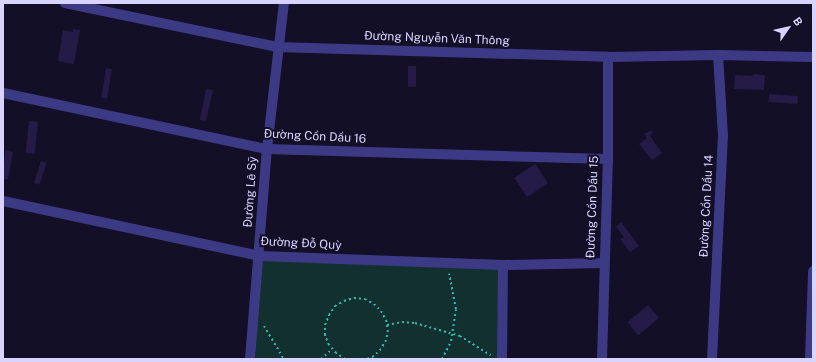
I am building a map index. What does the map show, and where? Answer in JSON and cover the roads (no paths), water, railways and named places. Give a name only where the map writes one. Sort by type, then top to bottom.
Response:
[{"type":"street","name":"Đường Nguyễn Văn Thông","points":[[66,3],[277,47],[608,57],[718,55],[813,57]]},
{"type":"street","name":"Đường Lê Sỹ","points":[[250,359],[267,149],[277,47],[284,3]]},
{"type":"street","name":"Đường Cồn Dầu 14","points":[[712,359],[723,136],[718,55]]},
{"type":"street","name":"Đường Cồn Dầu 15","points":[[602,359],[608,159],[608,57]]},
{"type":"street","name":"Đường Cồn Dầu 16","points":[[3,93],[267,149],[608,159]]},
{"type":"street","name":"Đường Đỗ Quỳ","points":[[3,201],[259,256],[503,265],[604,263]]},
{"type":"street","points":[[502,359],[503,265]]},
{"type":"street","points":[[810,359],[812,336],[813,271]]}]
